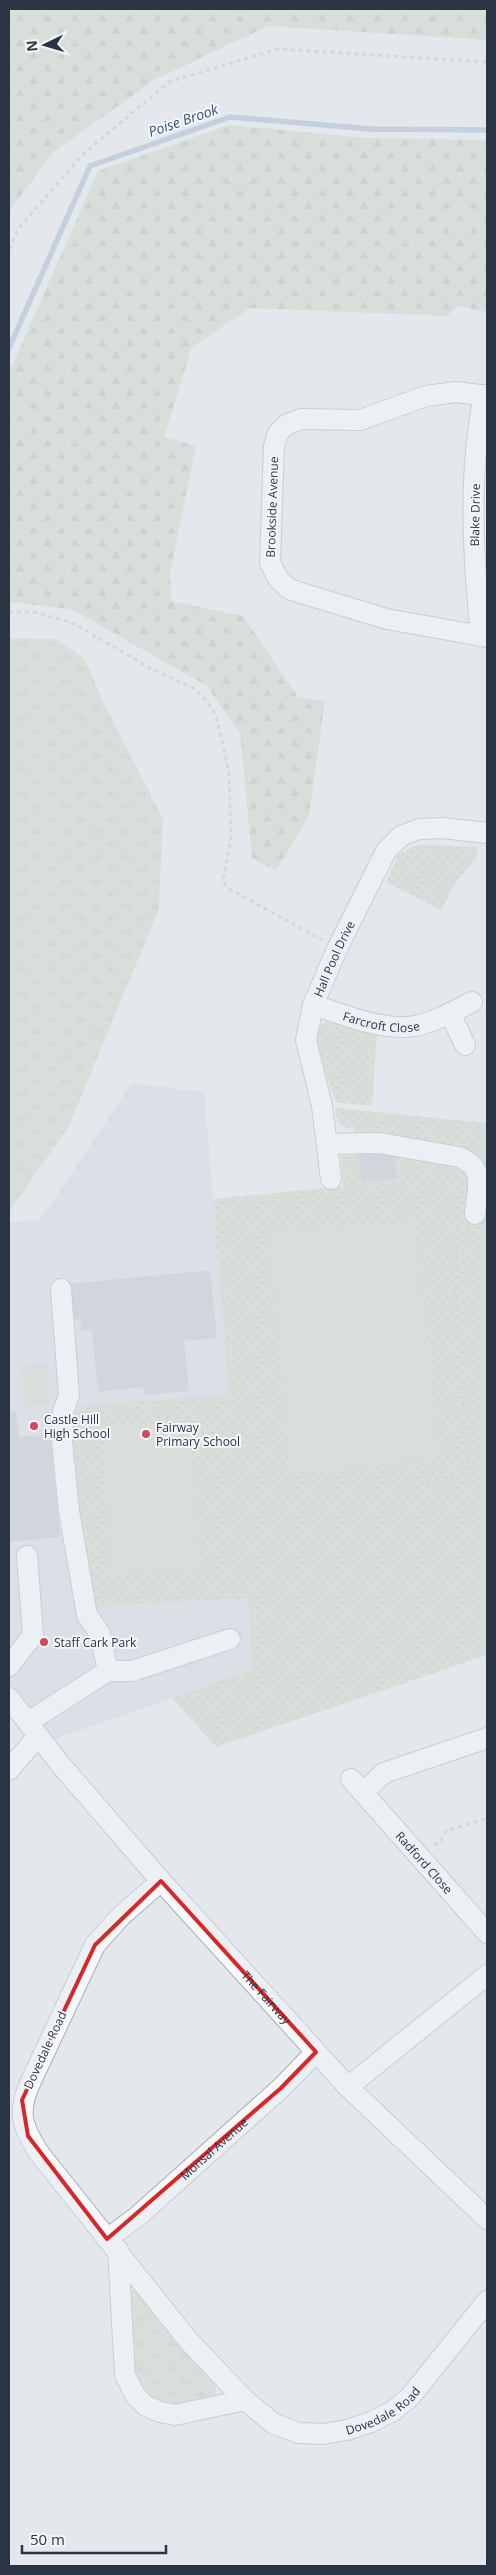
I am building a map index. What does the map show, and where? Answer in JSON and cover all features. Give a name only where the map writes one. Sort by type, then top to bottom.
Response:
[{"type":"street","name":"Brookside Avenue","points":[[484,637],[387,619],[300,593],[289,589],[280,580],[270,563],[274,446],[278,433],[286,425],[301,419],[360,420],[426,396],[456,392],[486,395]]},
{"type":"street","name":"Blake Drive","points":[[484,637],[473,518],[479,419],[486,395]]},
{"type":"street","name":"Hall Pool Drive","points":[[331,1180],[328,1144],[306,1040],[313,1005],[338,949],[386,851],[401,836],[419,829],[442,828],[487,834]]},
{"type":"street","name":"Farcroft Close","points":[[313,1005],[377,1025],[414,1026],[450,1013],[472,1002]]},
{"type":"street","points":[[450,1013],[465,1045]]},
{"type":"street","points":[[328,1144],[379,1144],[459,1157],[471,1162],[476,1170],[478,1180],[467,1215]]},
{"type":"street","points":[[61,1289],[70,1396],[63,1412],[62,1440],[69,1511],[87,1615],[100,1634],[108,1671]]},
{"type":"street","points":[[9,1666],[32,1635],[27,1556]]},
{"type":"street","points":[[9,1770],[33,1729],[108,1671],[132,1671],[230,1639]]},
{"type":"street","name":"The Fairway","points":[[9,1698],[60,1764],[161,1881],[348,2087],[487,2219]]},
{"type":"street","name":"Radford Close","points":[[477,1738],[384,1773],[358,1785],[487,1933]]},
{"type":"street","name":"Dovedale Road","points":[[161,1881],[122,1916],[95,1945],[22,2100],[22,2118],[28,2136],[188,2340],[245,2400],[274,2424],[299,2433],[322,2434],[347,2430],[371,2422],[393,2411],[410,2397],[487,2302]]},
{"type":"street","points":[[348,2087],[487,1975]]},
{"type":"street","name":"Monsal Avenue","points":[[113,2244],[138,2216],[281,2088],[316,2052]]},
{"type":"street","points":[[113,2244],[125,2375],[136,2398],[146,2406],[160,2412],[175,2414],[245,2400]]},
{"type":"path","points":[[9,249],[19,228],[82,155],[169,82],[277,49],[487,62]]},
{"type":"path","points":[[9,612],[33,612],[71,622],[150,668],[193,688],[206,700],[216,715],[229,774],[231,838],[223,881],[226,887],[338,949]]},
{"type":"path","points":[[420,1486],[426,1482],[461,1474],[467,1466],[455,1292],[467,1215]]},
{"type":"path","points":[[419,1854],[441,1840],[446,1831],[487,1818]]},
{"type":"highlighted area","points":[[161,1881],[316,2052],[281,2088],[107,2239],[28,2136],[22,2100],[95,1945]]},
{"type":"shaded area","name":"Fairway Primary School","points":[[132,1083],[204,1092],[252,1662],[250,1671],[44,1743],[18,1711],[9,1720],[9,1223],[41,1219]]},
{"type":"green space","points":[[9,9],[487,9],[487,40],[268,26],[156,79],[52,153],[9,212]]},
{"type":"green space","points":[[229,125],[368,138],[487,140],[487,312],[458,306],[447,316],[250,308],[192,347],[164,437],[196,446],[170,572],[171,601],[243,616],[298,697],[325,701],[309,815],[276,871],[252,858],[240,733],[207,686],[71,609],[9,602],[9,373],[98,171]]},
{"type":"green space","points":[[9,638],[56,639],[85,659],[104,703],[163,819],[159,909],[69,1126],[9,1212]]},
{"type":"green space","points":[[419,844],[477,847],[477,857],[456,882],[441,910],[386,882],[398,855]]},
{"type":"green space","points":[[329,1019],[377,1035],[372,1106],[336,1102],[318,1046],[318,1027]]},
{"type":"green space","points":[[335,1108],[487,1123],[487,1655],[216,1747],[172,1698],[250,1671],[252,1662],[247,1598],[95,1607],[88,1558],[79,1528],[70,1415],[84,1406],[229,1394],[213,1199],[343,1186],[341,1156],[355,1155],[354,1129],[345,1127],[340,1123]]},
{"type":"green space","points":[[415,1221],[438,1458],[292,1472],[269,1235]]},
{"type":"green space","points":[[47,1364],[51,1404],[25,1406],[21,1367]]},
{"type":"green space","points":[[189,1422],[199,1567],[113,1573],[103,1428]]},
{"type":"green space","points":[[139,2289],[217,2381],[215,2401],[180,2409],[151,2401],[133,2380],[125,2291]]},
{"type":"building","points":[[394,1150],[396,1179],[361,1181],[359,1153]]},
{"type":"building","points":[[210,1270],[217,1338],[184,1341],[189,1391],[145,1395],[144,1387],[98,1392],[92,1330],[82,1331],[80,1319],[71,1320],[68,1284]]},
{"type":"building","points":[[16,1411],[19,1437],[50,1434],[60,1537],[9,1542],[9,1412]]},
{"type":"waterway","name":"Poise Brook","points":[[9,348],[90,166],[230,117],[371,129],[487,130]]},
{"type":"place","name":"Castle Hill High School","points":[[34,1426]]},
{"type":"place","name":"Fairway Primary School","points":[[146,1434]]},
{"type":"place","name":"Staff Cark Park","points":[[44,1642]]}]
